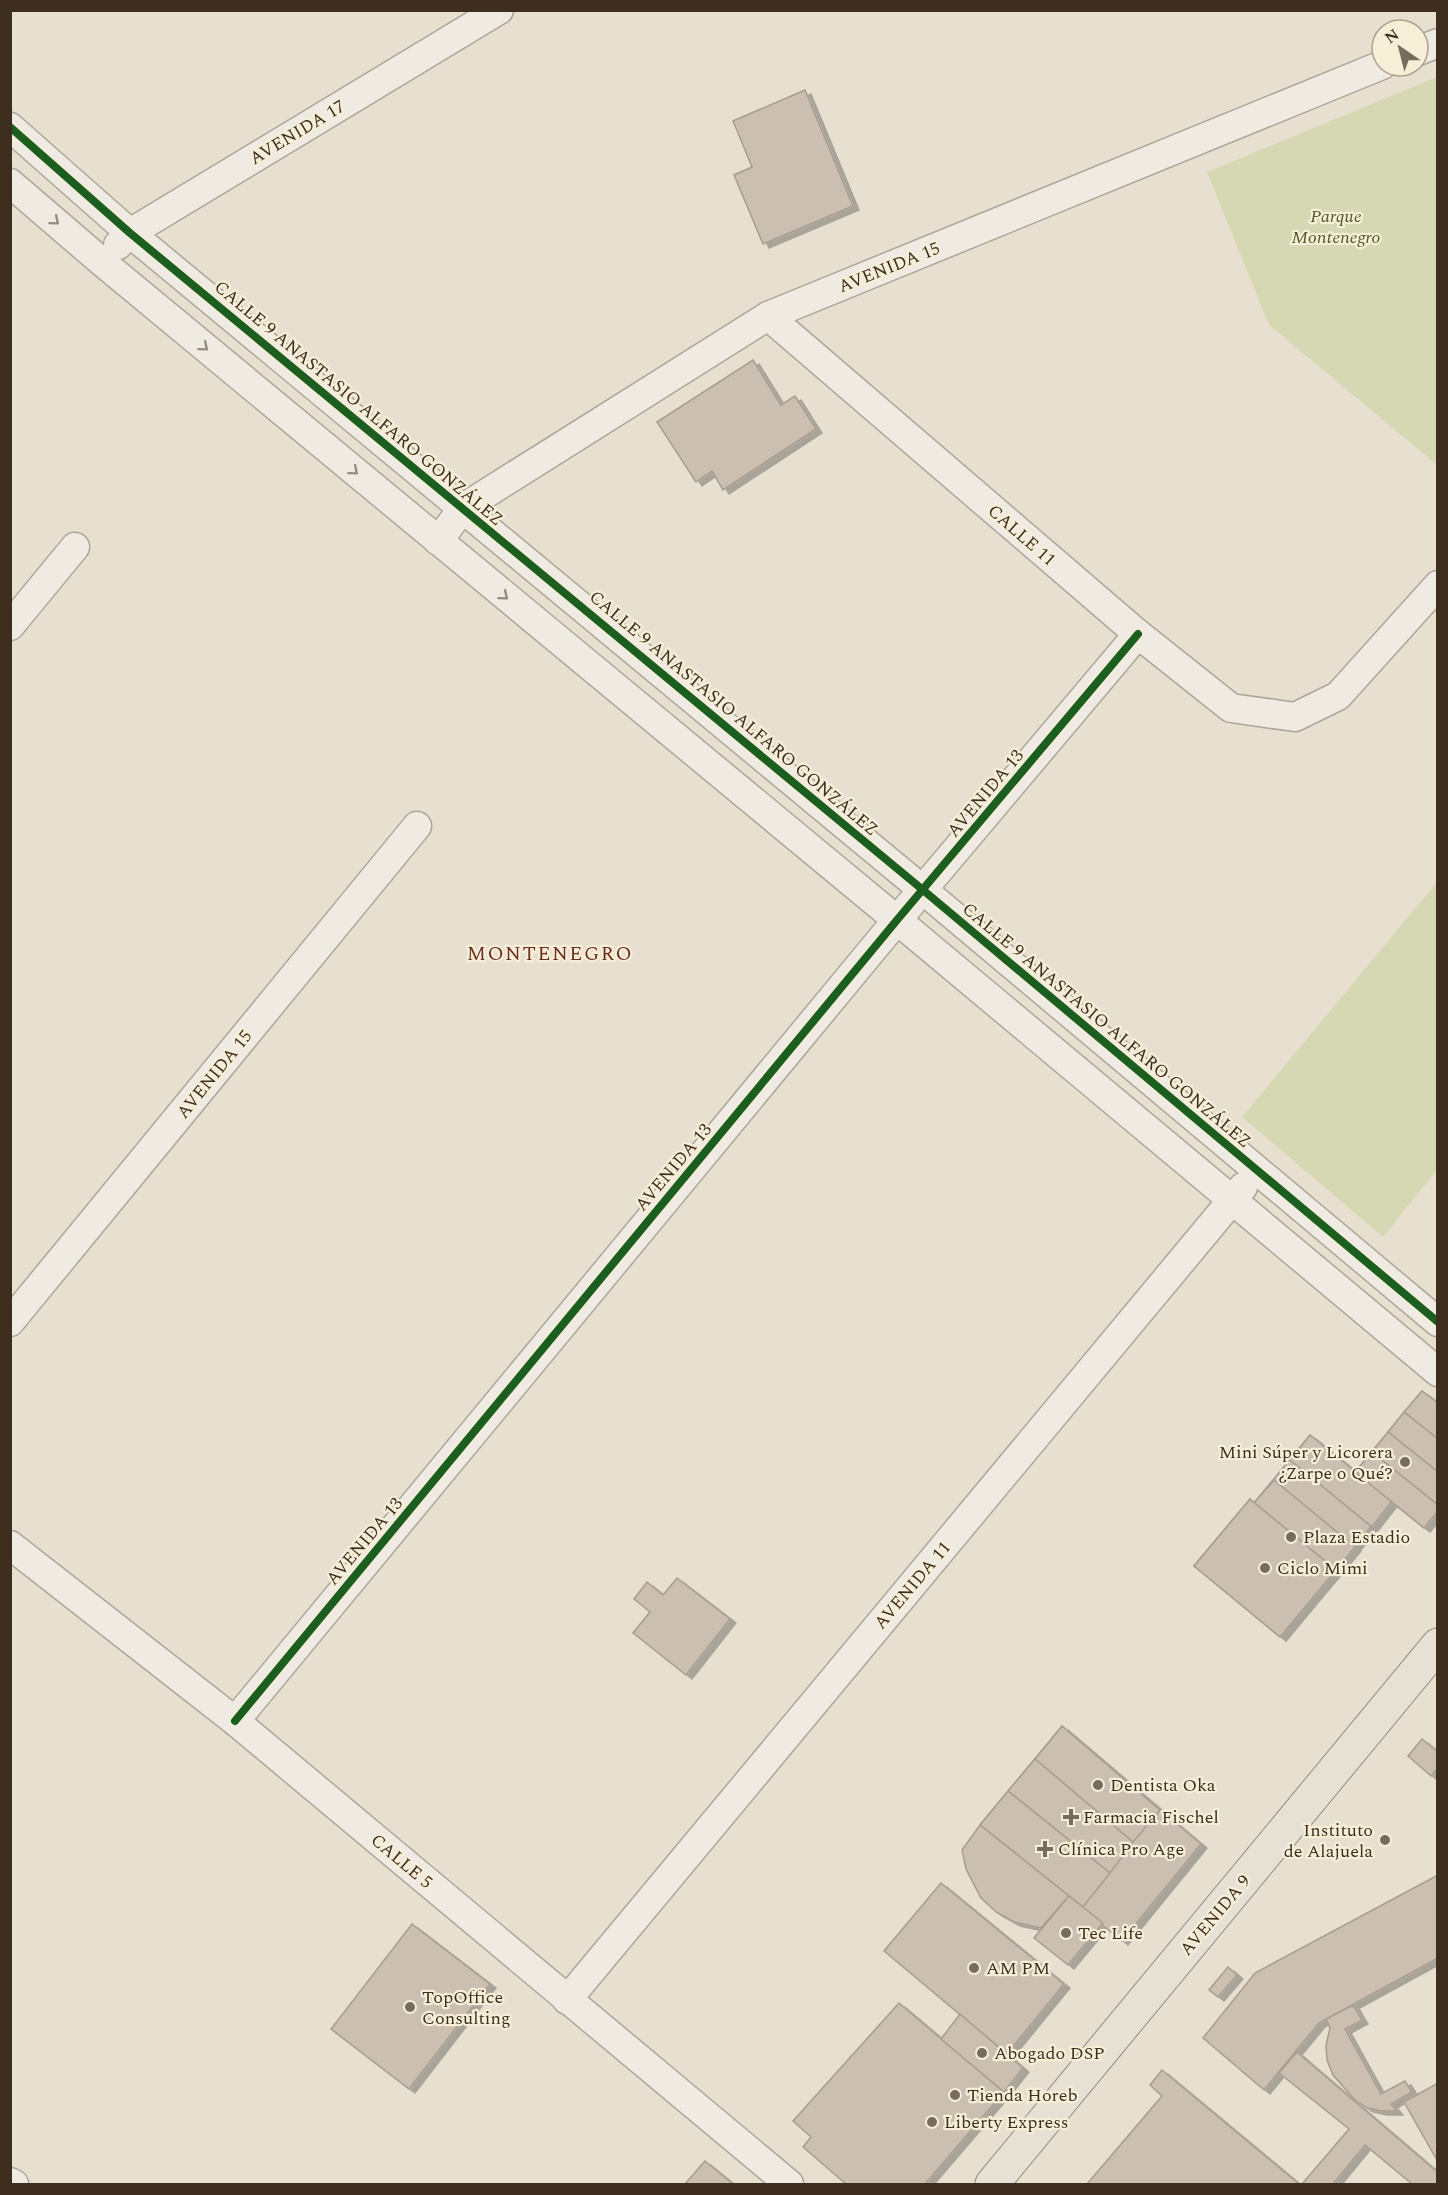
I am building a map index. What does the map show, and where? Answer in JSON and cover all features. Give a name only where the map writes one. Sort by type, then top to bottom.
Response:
[{"type":"main road","name":"AVENIDA 9","points":[[992,2184],[1437,1645]]},
{"type":"street","name":"AVENIDA 17","points":[[102,262],[130,233],[499,10]]},
{"type":"street","name":"AVENIDA 15","points":[[438,541],[463,508],[768,316],[1370,70]]},
{"type":"street","name":"CALLE 9 ANASTASIO ALFARO GONZÁLEZ","points":[[10,127],[130,233],[923,890],[1437,1322]]},
{"type":"street","points":[[10,183],[102,262],[897,920],[1437,1372]]},
{"type":"street","name":"CALLE 11","points":[[768,316],[1138,634],[1231,708],[1295,717],[1338,696],[1437,585]]},
{"type":"street","points":[[10,626],[75,547]]},
{"type":"street","name":"AVENIDA 13","points":[[235,1721],[897,920],[1138,634]]},
{"type":"street","name":"AVENIDA 15","points":[[10,1322],[417,826]]},
{"type":"street","name":"AVENIDA 11","points":[[567,2000],[1256,1171]]},
{"type":"street","name":"CALLE 5","points":[[10,1545],[235,1721],[789,2184]]},
{"type":"green space","name":"Parque Montenegro","points":[[1437,77],[1437,465],[1269,325],[1207,172]]},
{"type":"green space","points":[[1437,882],[1437,1170],[1383,1237],[1242,1117]]},
{"type":"building","points":[[805,90],[853,206],[763,244],[734,175],[752,167],[733,121]]},
{"type":"building","points":[[753,360],[781,405],[795,396],[816,429],[723,490],[712,471],[696,482],[657,422]]},
{"type":"building","points":[[1422,1391],[1438,1403],[1438,1511],[1424,1528],[1355,1472]]},
{"type":"building","points":[[1422,1391],[1438,1403],[1438,1439],[1404,1412]]},
{"type":"building","points":[[1404,1412],[1438,1439],[1438,1472],[1388,1432]]},
{"type":"building","name":"Mini Súper y Licorera ¿Zarpe o Qué?","points":[[1388,1432],[1438,1472],[1438,1505],[1372,1452]]},
{"type":"building","name":"Plaza Estadio","points":[[1310,1435],[1392,1501],[1280,1637],[1194,1566],[1250,1499],[1254,1503]]},
{"type":"building","points":[[1310,1435],[1392,1501],[1372,1527],[1290,1460]]},
{"type":"building","points":[[1372,1452],[1438,1505],[1438,1511],[1424,1528],[1355,1472]]},
{"type":"building","points":[[1274,1480],[1355,1547],[1336,1570],[1254,1503]]},
{"type":"building","name":"Ciclo Mimi","points":[[1250,1499],[1336,1570],[1280,1637],[1194,1566]]},
{"type":"building","points":[[677,1578],[730,1619],[686,1675],[633,1633],[650,1612],[634,1599],[647,1582],[663,1595]]},
{"type":"building","points":[[1062,1726],[1201,1844],[1122,1941],[980,1825]]},
{"type":"building","name":"Dentista Oka","points":[[1062,1726],[1160,1810],[1133,1842],[1035,1759]]},
{"type":"building","points":[[1422,1739],[1438,1752],[1438,1768],[1431,1776],[1408,1756]]},
{"type":"building","name":"Farmacia Fischel","points":[[1035,1759],[1133,1842],[1110,1873],[1008,1791]]},
{"type":"building","name":"Clínica Pro Age","points":[[1008,1791],[1110,1873],[1083,1907],[980,1825]]},
{"type":"building","points":[[980,1825],[1069,1896],[1041,1928],[1014,1922],[996,1912],[981,1898],[966,1869],[962,1850]]},
{"type":"building","points":[[1438,1875],[1438,1958],[1319,2023],[1264,2090],[1203,2038],[1255,1973]]},
{"type":"building","name":"AM PM","points":[[941,1883],[1064,1984],[1007,2054],[884,1951]]},
{"type":"building","name":"Tec Life","points":[[1069,1896],[1103,1923],[1068,1965],[1034,1938]]},
{"type":"building","name":"TopOffice Consulting","points":[[412,1924],[490,1984],[409,2089],[331,2029]]},
{"type":"building","points":[[1228,1967],[1237,1975],[1218,1997],[1209,1990]]},
{"type":"building","points":[[899,2003],[1004,2092],[925,2184],[846,2184],[803,2147],[811,2137],[793,2121]]},
{"type":"building","points":[[1353,2005],[1362,2020],[1345,2029],[1381,2094],[1405,2081],[1412,2092],[1391,2104],[1397,2111],[1367,2108],[1354,2099],[1333,2075],[1327,2060],[1326,2045],[1330,2028],[1326,2019]]},
{"type":"building","name":"Abogado DSP","points":[[960,2014],[1023,2068],[1004,2092],[941,2039]]},
{"type":"building","points":[[1297,2052],[1435,2170],[1438,2167],[1438,2184],[1412,2184],[1365,2145],[1333,2184],[1302,2184],[1349,2129],[1279,2073]]},
{"type":"building","points":[[1162,2070],[1299,2184],[1087,2184],[1162,2096],[1150,2085]]},
{"type":"building","points":[[1438,2083],[1438,2162],[1404,2102]]},
{"type":"building","points":[[705,2161],[733,2184],[685,2184]]},
{"type":"cycle path","points":[[10,127],[130,233],[923,890],[1438,1322]]},
{"type":"cycle path","points":[[235,1721],[897,920],[1138,634]]},
{"type":"place","name":"Mini Súper y Licorera ¿Zarpe o Qué?","points":[[1405,1462]]},
{"type":"place","name":"Plaza Estadio","points":[[1291,1537]]},
{"type":"place","name":"Ciclo Mimi","points":[[1265,1568]]},
{"type":"place","name":"Dentista Oka","points":[[1098,1785]]},
{"type":"place","name":"Farmacia Fischel","points":[[1071,1817]]},
{"type":"place","name":"Instituto de Alajuela","points":[[1385,1840]]},
{"type":"place","name":"Clínica Pro Age","points":[[1045,1849]]},
{"type":"place","name":"Tec Life","points":[[1066,1933]]},
{"type":"place","name":"AM PM","points":[[974,1968]]},
{"type":"place","name":"TopOffice Consulting","points":[[410,2007]]},
{"type":"place","name":"Abogado DSP","points":[[982,2053]]},
{"type":"place","name":"Tienda Horeb","points":[[955,2095]]},
{"type":"place","name":"Liberty Express","points":[[932,2122]]},
{"type":"district","name":"MONTENEGRO","points":[[550,953]]}]
